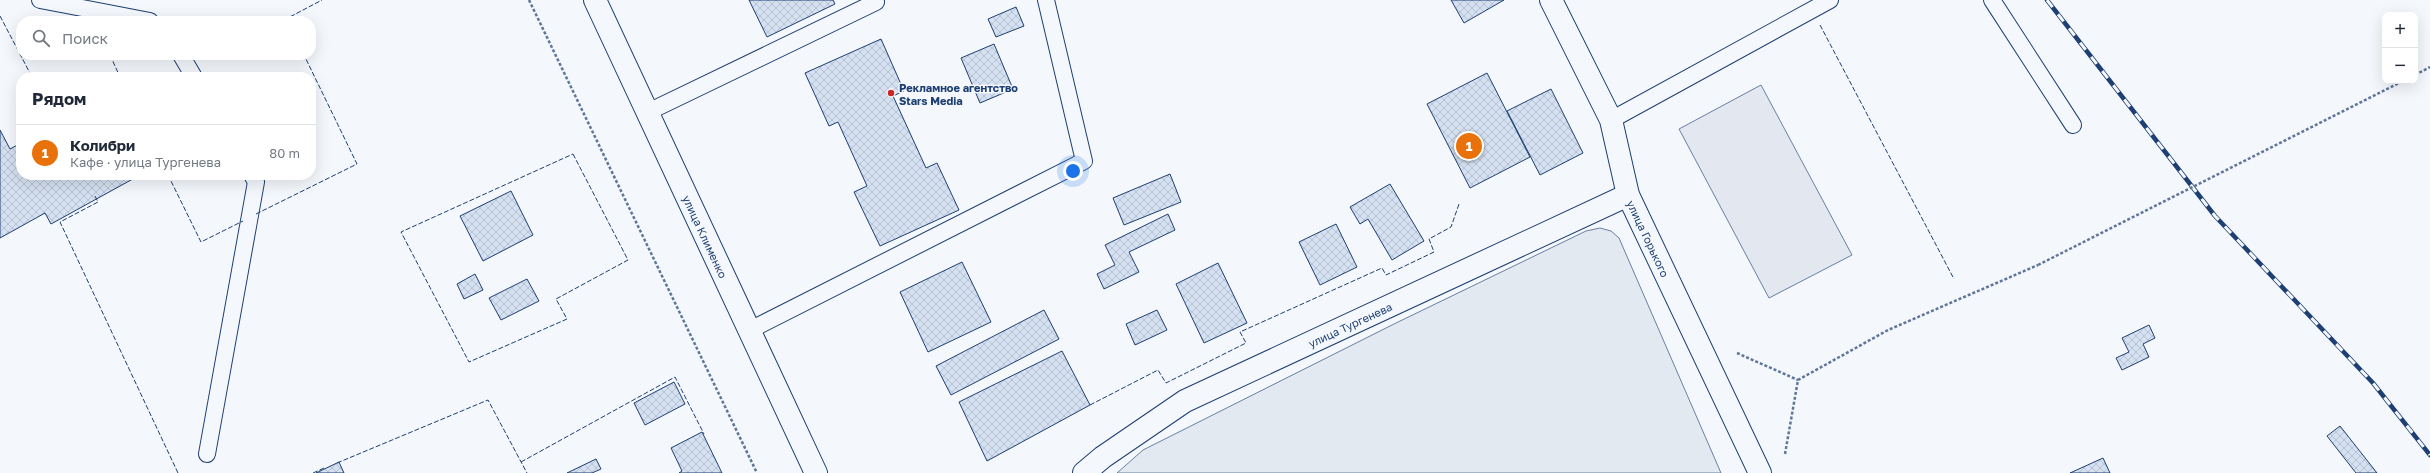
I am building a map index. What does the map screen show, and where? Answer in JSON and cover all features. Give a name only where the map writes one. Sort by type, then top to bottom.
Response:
[{"type":"street","name":"улица Клименко","points":[[595,0],[816,473]]},
{"type":"street","name":"улица Горького","points":[[1551,0],[1611,120],[1628,195],[1760,473]]},
{"type":"street","name":"улица Тургенева","points":[[1084,473],[1103,457],[1185,401],[1628,195]]},
{"type":"lane","points":[[40,0],[124,16]]},
{"type":"lane","points":[[648,112],[876,2],[875,0]]},
{"type":"lane","points":[[750,330],[1084,161],[1046,0]]},
{"type":"lane","points":[[1611,120],[1830,0]]},
{"type":"lane","points":[[1992,0],[2073,125]]},
{"type":"lane","points":[[184,60],[191,72]]},
{"type":"lane","points":[[207,454],[256,182],[255,180]]},
{"type":"path","points":[[529,0],[757,473]]},
{"type":"path","points":[[2418,73],[2430,67]]},
{"type":"path","points":[[1798,380],[1888,330],[2038,265],[2397,84]]},
{"type":"path","points":[[1696,336],[1798,380]]},
{"type":"path","points":[[1784,458],[1798,380]]},
{"type":"shaded area","points":[[1761,85],[1852,255],[1769,298],[1679,129]]},
{"type":"shaded area","points":[[1600,228],[1611,231],[1619,238],[1721,473],[1117,473],[1143,450],[1394,324],[1586,231]]},
{"type":"building","points":[[749,0],[833,0],[835,4],[767,37]]},
{"type":"building","points":[[1451,0],[1504,0],[1464,23]]},
{"type":"building","points":[[1016,7],[1024,26],[996,37],[988,19]]},
{"type":"building","points":[[881,39],[904,91],[893,96],[926,168],[937,163],[959,210],[880,246],[854,192],[867,186],[838,122],[829,126],[805,73]]},
{"type":"building","points":[[994,44],[1013,89],[980,103],[961,58]]},
{"type":"building","points":[[1487,73],[1530,157],[1470,188],[1427,104]]},
{"type":"building","points":[[1551,89],[1583,153],[1540,175],[1507,111]]},
{"type":"building","points":[[0,130],[10,149],[16,146],[16,180],[131,180],[51,224],[45,213],[0,238]]},
{"type":"building","points":[[1170,174],[1181,202],[1124,225],[1113,198]]},
{"type":"building","points":[[1390,184],[1424,241],[1392,260],[1368,219],[1360,224],[1350,207]]},
{"type":"building","points":[[511,191],[533,235],[483,261],[460,216]]},
{"type":"building","points":[[1168,214],[1175,230],[1129,252],[1139,272],[1104,289],[1097,274],[1115,265],[1105,245]]},
{"type":"building","points":[[1336,224],[1357,267],[1320,285],[1299,242]]},
{"type":"building","points":[[962,262],[991,322],[928,352],[900,292]]},
{"type":"building","points":[[1218,263],[1247,323],[1204,343],[1176,284]]},
{"type":"building","points":[[475,274],[483,290],[464,299],[457,284]]},
{"type":"building","points":[[527,279],[539,301],[501,320],[489,298]]},
{"type":"building","points":[[1044,310],[1059,339],[951,395],[936,366]]},
{"type":"building","points":[[1157,310],[1167,330],[1135,345],[1126,324]]},
{"type":"building","points":[[2149,325],[2155,338],[2143,344],[2149,357],[2122,370],[2116,358],[2129,352],[2122,338]]},
{"type":"building","points":[[1062,351],[1090,405],[987,461],[959,402]]},
{"type":"building","points":[[674,382],[685,404],[645,425],[634,403]]},
{"type":"building","points":[[2340,426],[2377,473],[2356,473],[2327,436]]},
{"type":"building","points":[[702,432],[722,473],[679,473],[682,471],[671,448]]},
{"type":"building","points":[[2103,458],[2110,473],[2070,473]]},
{"type":"building","points":[[596,459],[601,469],[592,473],[567,473]]},
{"type":"building","points":[[339,462],[344,473],[316,473]]},
{"type":"railway","points":[[2047,0],[2215,216],[2373,383],[2430,455]]},
{"type":"fence","points":[[292,16],[322,0]]},
{"type":"fence","points":[[0,16],[16,46]]},
{"type":"fence","points":[[1820,25],[1954,279]]},
{"type":"fence","points":[[23,60],[29,72]]},
{"type":"fence","points":[[112,60],[118,72]]},
{"type":"fence","points":[[306,60],[312,72]]},
{"type":"fence","points":[[256,214],[357,164],[316,80]]},
{"type":"fence","points":[[573,154],[628,260],[556,299],[567,319],[469,362],[401,232],[573,154]]},
{"type":"fence","points":[[170,180],[201,242],[243,221]]},
{"type":"fence","points":[[95,196],[98,202],[60,222],[178,473]]},
{"type":"fence","points":[[1090,405],[1158,370],[1166,383],[1246,343],[1240,332],[1382,268],[1386,275],[1434,252],[1429,239],[1451,227],[1459,204]]},
{"type":"fence","points":[[521,462],[675,377],[704,434]]},
{"type":"fence","points":[[337,463],[488,400],[527,473]]},
{"type":"fence","points":[[313,473],[324,468]]},
{"type":"place","name":"Рекламное агентство Stars Media","points":[[891,93]]},
{"type":"place","name":"Колибри","points":[[1469,146]]}]
